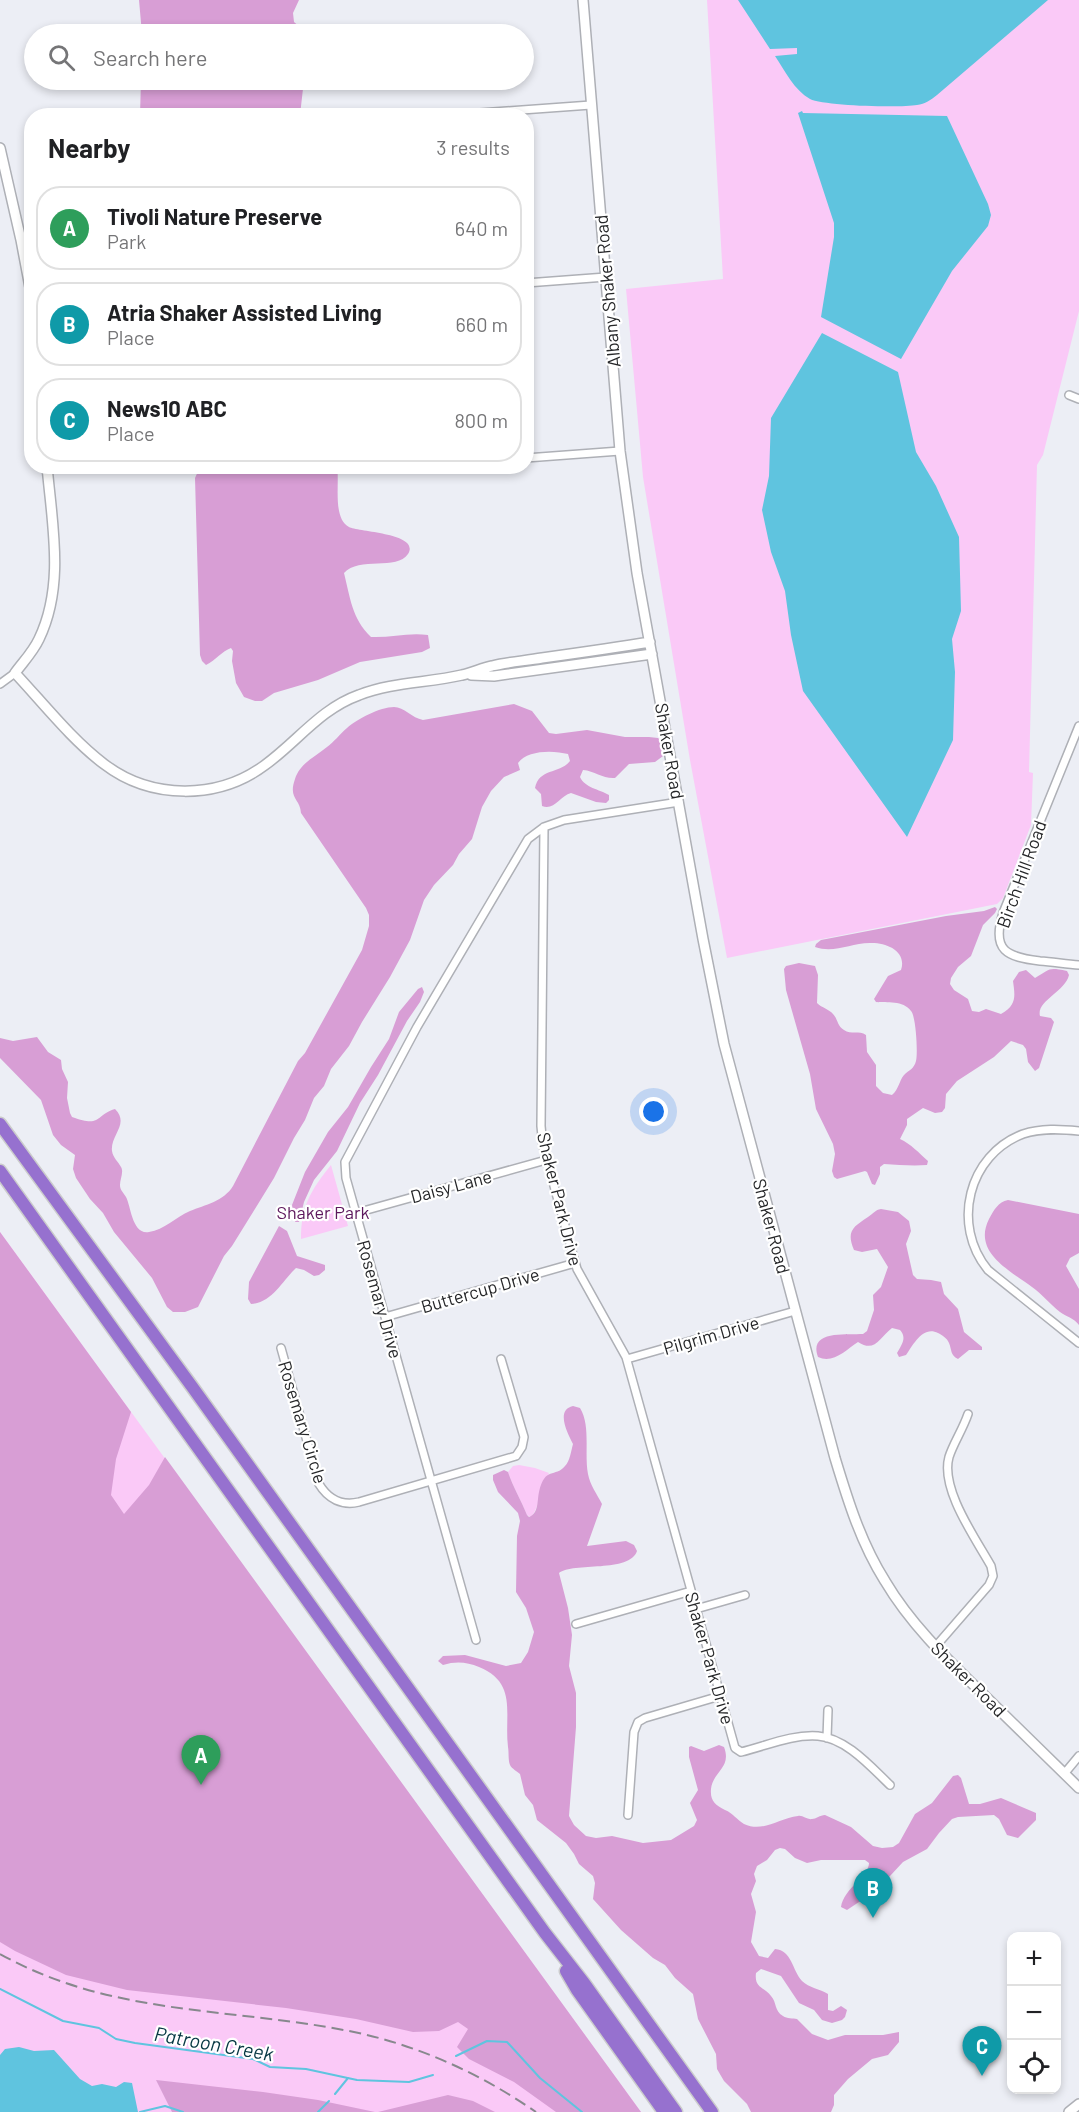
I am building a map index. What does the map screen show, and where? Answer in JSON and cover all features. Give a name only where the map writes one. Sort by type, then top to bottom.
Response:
[{"type":"highway","points":[[0,1124],[200,1398],[712,2112]]},
{"type":"highway","points":[[0,1171],[545,1934],[584,1983],[676,2112]]},
{"type":"highway","points":[[0,1181],[45,1236]]},
{"type":"highway","points":[[545,1934],[577,1990],[664,2112]]},
{"type":"highway","points":[[690,2079],[717,2112]]},
{"type":"main road","name":"Albany Shaker Road","points":[[583,0],[620,450],[639,581]]},
{"type":"main road","points":[[0,148],[24,256]]},
{"type":"main road","points":[[48,474],[55,573],[52,603],[38,641],[15,673],[89,751],[112,770],[128,779],[153,787],[187,792],[216,788],[246,777],[268,763],[320,717],[350,698],[392,686],[462,675],[492,666],[650,642]]},
{"type":"main road","name":"Shaker Road","points":[[639,581],[703,939],[726,1054],[843,1486],[862,1538],[895,1597],[936,1646],[1079,1788]]},
{"type":"main road","points":[[462,675],[494,676],[652,654]]},
{"type":"main road","points":[[1069,2112],[1079,2104]]},
{"type":"street","points":[[534,109],[591,105]]},
{"type":"street","points":[[534,282],[606,278]]},
{"type":"street","points":[[1069,395],[1079,399]]},
{"type":"street","points":[[534,457],[620,450]]},
{"type":"street","points":[[0,684],[15,673]]},
{"type":"street","name":"Birch Hill Road","points":[[1079,726],[1003,913],[998,933],[1002,947],[1011,955],[1079,966]]},
{"type":"street","points":[[544,827],[564,820],[679,802]]},
{"type":"street","name":"Shaker Park Drive","points":[[544,827],[541,1126],[546,1160],[575,1263],[627,1359],[735,1748],[738,1752],[743,1752],[800,1737],[827,1738]]},
{"type":"street","name":"Rosemary Drive","points":[[476,1640],[344,1172],[348,1152],[417,1027],[521,850],[532,836],[544,827]]},
{"type":"street","points":[[1079,1131],[1052,1129],[1032,1132],[999,1148],[986,1161],[974,1182],[969,1198],[968,1216],[972,1241],[988,1270],[1079,1343]]},
{"type":"street","name":"Daisy Lane","points":[[356,1213],[546,1160]]},
{"type":"street","name":"Buttercup Drive","points":[[385,1317],[575,1263]]},
{"type":"street","name":"Pilgrim Drive","points":[[627,1359],[795,1311]]},
{"type":"street","name":"Rosemary Circle","points":[[281,1348],[318,1479],[327,1494],[338,1502],[355,1503],[430,1481]]},
{"type":"street","points":[[430,1481],[509,1459],[521,1450],[524,1442],[523,1434],[501,1359]]},
{"type":"street","points":[[936,1646],[989,1585],[993,1575],[991,1566],[957,1505],[949,1481],[949,1459],[968,1414]]},
{"type":"street","points":[[576,1624],[691,1591]]},
{"type":"street","points":[[696,1609],[745,1595]]},
{"type":"street","points":[[628,1815],[636,1724],[645,1718],[720,1696]]},
{"type":"street","points":[[828,1710],[827,1738],[856,1754],[890,1785]]},
{"type":"street","points":[[1064,1774],[1079,1756]]},
{"type":"green space","points":[[707,0],[1079,0],[1079,311],[1043,455],[1037,465],[1029,772],[1033,773],[1031,825],[1003,898],[997,904],[727,958],[690,760],[643,477],[626,289],[723,279]]},
{"type":"green space","name":"Shaker Park","points":[[331,1165],[348,1226],[301,1239],[301,1227],[308,1199]]},
{"type":"green space","points":[[0,1232],[641,2112],[0,2112]]},
{"type":"green space","points":[[519,1465],[549,1473],[531,1517],[527,1515],[508,1472],[513,1466]]},
{"type":"shaded area","points":[[139,0],[299,0],[293,13],[296,24],[141,24]]},
{"type":"shaded area","points":[[141,90],[303,90],[301,108],[140,108]]},
{"type":"shaded area","points":[[197,474],[337,474],[340,516],[344,522],[355,529],[387,534],[406,542],[410,547],[403,559],[395,562],[359,565],[344,573],[350,599],[360,623],[371,637],[428,635],[430,648],[422,652],[360,662],[318,680],[274,693],[262,701],[244,697],[236,683],[231,648],[206,665],[200,655],[195,478]]},
{"type":"shaded area","points":[[514,704],[532,711],[549,733],[587,730],[625,737],[658,738],[661,741],[663,756],[655,762],[629,764],[615,778],[583,770],[580,777],[582,781],[609,795],[606,803],[571,793],[554,805],[542,806],[541,794],[535,788],[537,782],[545,774],[561,768],[570,761],[568,754],[555,752],[534,753],[522,759],[518,763],[520,770],[504,777],[491,791],[482,807],[472,839],[424,900],[410,940],[390,977],[349,1046],[331,1069],[324,1086],[314,1098],[274,1178],[224,1256],[198,1307],[185,1312],[173,1312],[167,1307],[152,1278],[114,1232],[103,1213],[76,1178],[73,1169],[75,1155],[61,1145],[53,1135],[41,1100],[0,1058],[0,1038],[13,1041],[37,1037],[48,1052],[61,1060],[68,1082],[67,1098],[72,1117],[94,1121],[115,1109],[119,1114],[121,1120],[112,1145],[113,1156],[122,1169],[120,1185],[133,1219],[143,1232],[154,1231],[190,1211],[219,1199],[233,1186],[298,1061],[305,1053],[362,950],[369,926],[369,915],[366,908],[301,813],[293,791],[297,773],[304,764],[330,745],[344,730],[369,714],[382,709],[398,707],[423,720]]},
{"type":"shaded area","points":[[995,907],[997,909],[995,913],[983,925],[971,956],[958,967],[950,984],[954,990],[968,999],[972,1011],[979,1012],[986,1009],[1001,1014],[1012,1004],[1013,981],[1019,972],[1026,970],[1035,978],[1050,970],[1067,971],[1069,975],[1066,981],[1046,1001],[1040,1011],[1040,1016],[1051,1018],[1054,1022],[1039,1068],[1035,1071],[1028,1062],[1023,1045],[1011,1041],[994,1057],[957,1081],[946,1094],[945,1108],[942,1112],[935,1113],[923,1108],[907,1119],[907,1125],[900,1139],[928,1161],[927,1165],[884,1164],[880,1167],[880,1174],[875,1185],[872,1184],[865,1171],[837,1179],[832,1171],[835,1154],[833,1144],[816,1109],[810,1074],[786,990],[784,969],[786,966],[799,963],[815,966],[818,975],[817,1003],[835,1016],[844,1030],[866,1035],[867,1052],[876,1065],[876,1086],[883,1093],[892,1095],[902,1077],[913,1068],[916,1061],[917,1043],[913,1014],[904,1005],[876,1002],[874,999],[888,976],[901,970],[899,954],[890,947],[878,943],[865,943],[837,949],[822,949],[815,947],[816,944],[821,940],[984,911]]},
{"type":"shaded area","points":[[422,987],[424,992],[420,1002],[360,1103],[337,1151],[314,1180],[304,1202],[299,1222],[295,1222],[292,1205],[305,1172],[328,1132],[348,1107],[389,1039],[399,1012]]},
{"type":"shaded area","points":[[1008,1200],[1079,1214],[1079,1253],[1070,1258],[1066,1266],[1079,1289],[1079,1325],[996,1260],[990,1251],[985,1231],[989,1219],[999,1205]]},
{"type":"shaded area","points":[[881,1209],[898,1212],[909,1221],[911,1231],[906,1244],[913,1275],[917,1279],[941,1282],[944,1294],[958,1309],[964,1332],[982,1347],[982,1350],[969,1350],[958,1359],[952,1354],[946,1338],[933,1331],[923,1334],[906,1355],[899,1357],[897,1353],[903,1336],[900,1330],[892,1328],[873,1345],[858,1342],[829,1359],[818,1357],[816,1348],[818,1342],[823,1338],[863,1334],[867,1331],[874,1310],[873,1295],[881,1287],[888,1267],[877,1249],[862,1252],[854,1250],[851,1234],[858,1224]]},
{"type":"shaded area","points":[[279,1226],[287,1231],[297,1256],[325,1265],[325,1270],[314,1276],[296,1268],[265,1300],[251,1304],[248,1299],[249,1282]]},
{"type":"shaded area","points":[[0,1232],[131,1412],[116,1459],[111,1495],[124,1514],[149,1485],[165,1457],[641,2112],[556,2112],[514,2082],[469,2059],[457,2047],[468,2029],[458,2022],[439,2031],[413,2032],[356,2019],[286,2008],[127,1990],[66,1975],[0,1942]]},
{"type":"shaded area","points":[[573,1406],[580,1408],[583,1415],[588,1474],[602,1504],[587,1546],[626,1541],[634,1545],[637,1551],[632,1558],[624,1562],[576,1568],[559,1573],[572,1635],[569,1666],[576,1693],[576,1727],[569,1816],[574,1825],[586,1836],[596,1838],[612,1836],[643,1843],[671,1840],[694,1826],[697,1820],[690,1803],[698,1790],[689,1757],[691,1746],[704,1751],[719,1745],[724,1747],[726,1760],[712,1783],[712,1800],[744,1824],[751,1826],[764,1826],[791,1817],[802,1816],[814,1819],[825,1815],[851,1827],[873,1846],[893,1847],[899,1843],[915,1814],[932,1803],[953,1776],[958,1775],[969,1804],[980,1804],[1001,1798],[1036,1813],[1036,1820],[1018,1838],[1007,1835],[999,1819],[994,1815],[952,1819],[927,1849],[903,1862],[877,1890],[847,1910],[841,1907],[843,1900],[868,1868],[869,1863],[865,1860],[821,1860],[807,1863],[780,1848],[757,1866],[754,1874],[756,1881],[751,1894],[756,1912],[751,1942],[759,1956],[768,1958],[775,1949],[781,1950],[788,1957],[802,1981],[828,1994],[828,2010],[833,2011],[841,2006],[847,2010],[842,2020],[832,2023],[822,2020],[814,2010],[799,2003],[781,1976],[761,1969],[756,1973],[758,1985],[773,1998],[780,2014],[786,2018],[797,2019],[812,2034],[828,2040],[845,2035],[883,2035],[899,2032],[899,2042],[888,2055],[872,2059],[848,2079],[834,2095],[831,2112],[751,2112],[747,2104],[724,2081],[717,2069],[716,2054],[698,2019],[693,1994],[675,1978],[665,1965],[653,1958],[621,1930],[593,1899],[595,1883],[593,1876],[579,1864],[566,1843],[537,1820],[533,1805],[525,1795],[520,1774],[509,1763],[507,1701],[499,1682],[491,1674],[475,1665],[457,1663],[443,1665],[438,1661],[443,1656],[465,1655],[506,1666],[521,1663],[528,1652],[534,1632],[526,1608],[516,1592],[517,1536],[520,1521],[518,1513],[498,1492],[493,1475],[504,1470],[508,1472],[527,1515],[529,1517],[532,1515],[536,1510],[544,1479],[561,1469],[569,1459],[573,1444],[564,1423],[564,1417],[568,1408]]},
{"type":"shaded area","points":[[156,2080],[318,2100],[375,2112],[172,2112]]},
{"type":"shaded area","points":[[448,2095],[473,2101],[495,2112],[378,2112]]},
{"type":"water","points":[[738,0],[1048,0],[925,103],[908,106],[862,106],[818,101],[810,99],[799,91],[775,56],[797,54],[797,48],[770,49]]},
{"type":"water","points":[[802,111],[803,113],[947,116],[988,204],[991,215],[988,226],[952,271],[901,359],[821,317],[834,237],[834,223],[798,113]]},
{"type":"water","points":[[822,333],[898,372],[916,452],[936,486],[959,537],[961,611],[952,639],[955,672],[953,740],[907,837],[803,691],[791,635],[785,591],[771,552],[762,510],[769,476],[771,418]]},
{"type":"water","points":[[19,2047],[34,2051],[54,2050],[80,2079],[92,2086],[102,2084],[116,2087],[124,2082],[132,2083],[138,2112],[0,2112],[0,2055],[5,2049]]},
{"type":"waterway","name":"Patroon Creek","points":[[0,1989],[63,2021],[99,2028],[116,2039],[135,2043],[253,2059],[270,2067],[306,2069],[357,2080],[409,2082],[433,2075]]},
{"type":"waterway","name":"Patroon Creek","points":[[456,2056],[487,2041],[507,2042],[540,2078],[582,2112]]},
{"type":"waterway","points":[[335,2094],[348,2078]]},
{"type":"waterway","points":[[318,2112],[329,2101]]},
{"type":"waterway","points":[[140,2112],[165,2106],[183,2112]]},
{"type":"railway","points":[[0,1954],[43,1974],[86,1989],[129,2000],[308,2024],[354,2032],[403,2045],[449,2063],[494,2085],[536,2112]]},
{"type":"place","name":"Tivoli Nature Preserve","points":[[201,1785]]},
{"type":"place","name":"Atria Shaker Assisted Living","points":[[873,1918]]},
{"type":"place","name":"News10 ABC","points":[[982,2076]]}]
